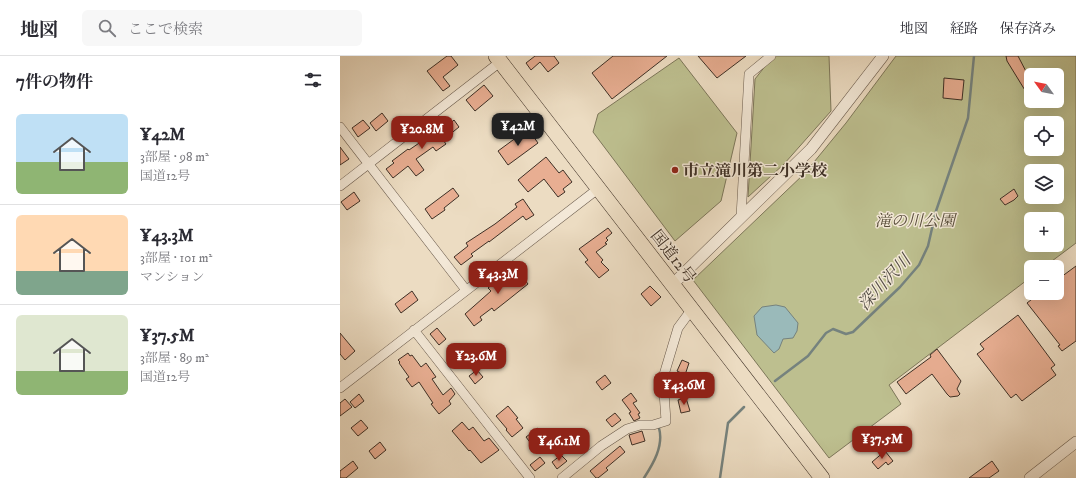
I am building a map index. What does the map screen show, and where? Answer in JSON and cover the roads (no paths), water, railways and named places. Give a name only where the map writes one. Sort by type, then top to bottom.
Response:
[{"type":"highway","name":"国道12号","points":[[498,59],[822,478]]},
{"type":"street","points":[[741,217],[749,74],[771,56]]},
{"type":"street","points":[[673,284],[811,149],[883,56]]},
{"type":"street","points":[[340,186],[369,165],[498,59]]},
{"type":"street","points":[[340,127],[466,290]]},
{"type":"street","points":[[340,388],[599,188]]},
{"type":"street","points":[[562,478],[601,446],[627,429],[640,425],[653,425],[666,421],[663,378],[678,328],[692,309]]},
{"type":"street","points":[[414,330],[530,478]]},
{"type":"street","points":[[1032,477],[1076,442]]},
{"type":"water","points":[[776,305],[785,307],[798,323],[797,331],[793,338],[783,339],[779,349],[774,353],[757,335],[754,316],[762,307]]},
{"type":"waterway","name":"深川沢川","points":[[775,381],[808,356],[826,333],[833,329],[846,334],[853,332],[900,287],[919,265],[928,246],[936,211],[968,118],[974,56]]},
{"type":"waterway","name":"深川沢川","points":[[720,478],[728,423],[744,407]]},
{"type":"waterway","points":[[644,478],[654,461],[659,448],[659,428]]},
{"type":"place","name":"市立滝川第二小学校","points":[[675,170]]},
{"type":"park label","name":"滝の川公園","points":[[915,220]]}]
